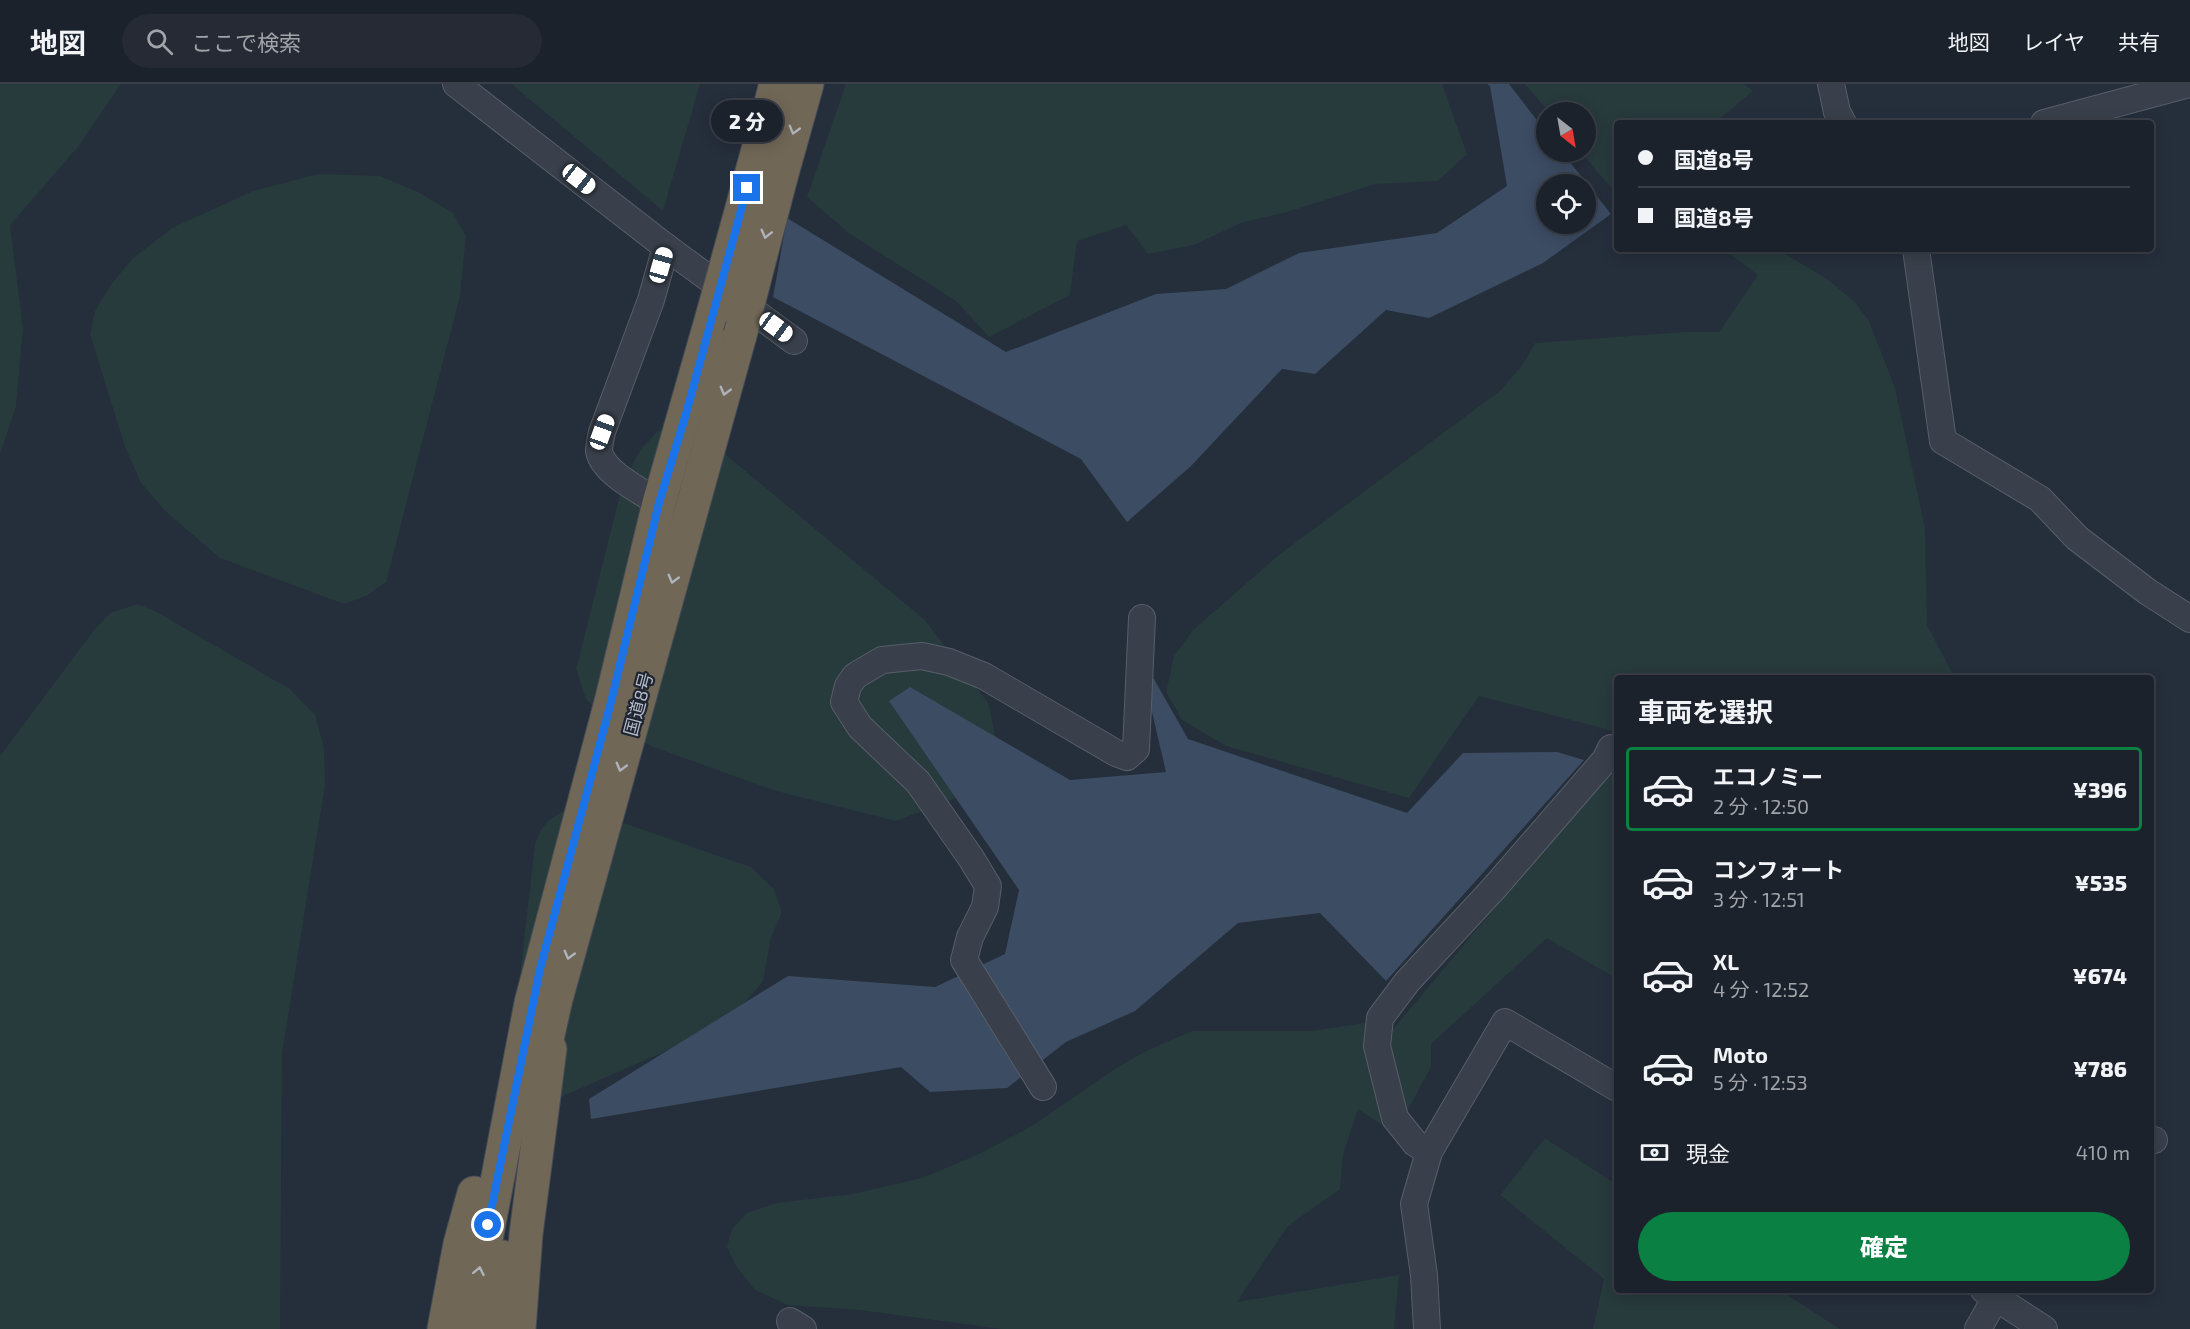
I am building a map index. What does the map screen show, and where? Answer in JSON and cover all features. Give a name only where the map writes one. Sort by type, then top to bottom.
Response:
[{"type":"highway","name":"国道8号","points":[[493,1329],[508,1217],[544,1001],[740,335],[767,172],[776,84]]},
{"type":"highway","name":"国道8号","points":[[469,1329],[611,702],[659,503],[714,310],[767,172],[807,84]]},
{"type":"highway","points":[[444,1329],[460,1244],[496,1109],[544,1001]]},
{"type":"highway","points":[[519,1329],[544,1001]]},
{"type":"street","points":[[456,84],[666,247],[794,341]]},
{"type":"street","points":[[1831,84],[1837,112],[1841,120]]},
{"type":"street","points":[[2055,120],[2189,84]]},
{"type":"street","points":[[659,503],[609,469],[602,461],[599,449],[602,432],[651,300],[666,247]]},
{"type":"street","points":[[1916,252],[1943,441],[2040,499],[2077,538],[2148,592],[2190,619]]},
{"type":"street","points":[[1040,1081],[964,960],[970,937],[985,907],[988,886],[918,782],[860,727],[844,702],[848,686],[855,676],[882,660],[922,656],[984,676],[1116,753],[1127,757],[1136,749],[1142,618]]},
{"type":"street","points":[[1429,1152],[1415,1143],[1395,1118],[1377,1046],[1380,1018],[1407,982],[1495,887],[1597,770],[1611,748]]},
{"type":"street","points":[[1427,1329],[1424,1275],[1414,1204],[1429,1152],[1505,1022],[1614,1086]]},
{"type":"street","points":[[1978,1329],[1993,1293]]},
{"type":"street","points":[[1994,1293],[2044,1329]]},
{"type":"shaded area","points":[[0,84],[121,84],[77,148],[10,225],[23,328],[16,406],[0,454]]},
{"type":"shaded area","points":[[512,84],[700,84],[663,211],[521,92]]},
{"type":"shaded area","points":[[846,84],[1442,84],[1467,154],[1438,181],[1376,184],[1287,212],[1241,223],[1194,245],[1148,254],[1126,225],[1077,241],[1070,295],[989,337],[956,301],[850,234],[807,197]]},
{"type":"shaded area","points":[[1525,84],[1744,84],[1753,91],[1719,120],[1614,120],[1614,191],[1589,162],[1596,162],[1596,102],[1540,102]]},
{"type":"shaded area","points":[[318,174],[380,176],[418,192],[453,213],[466,236],[460,296],[386,582],[366,596],[344,604],[220,558],[165,511],[141,483],[125,447],[90,334],[95,311],[112,283],[133,258],[172,228],[253,191]]},
{"type":"shaded area","points":[[1728,252],[1782,252],[1827,279],[1855,302],[1869,321],[1895,388],[1925,528],[1927,625],[1953,675],[1614,675],[1614,731],[1479,696],[1409,798],[1226,746],[1182,720],[1166,692],[1174,656],[1193,630],[1280,554],[1501,390],[1523,364],[1535,343],[1684,332],[1719,332],[1758,275]]},
{"type":"shaded area","points":[[675,422],[690,425],[925,620],[989,704],[996,743],[975,791],[896,821],[776,791],[653,747],[609,724],[586,699],[576,669],[619,498],[630,469],[641,449],[657,432]]},
{"type":"shaded area","points":[[137,604],[155,611],[290,689],[315,715],[324,748],[325,784],[282,1054],[280,1329],[0,1329],[0,756],[94,630],[110,613]]},
{"type":"shaded area","points":[[1614,766],[1614,977],[1547,938],[1431,1044],[1431,1067],[1395,1134],[1358,1109],[1343,1155],[1340,1189],[1288,1226],[1237,1302],[1399,1275],[1394,1329],[1001,1329],[860,1310],[788,1305],[755,1290],[736,1266],[727,1247],[732,1229],[747,1213],[776,1203],[852,1194],[922,1178],[977,1155],[1032,1126],[1113,1070],[1146,1051],[1192,1031],[1312,1031],[1364,1023],[1389,1034]]},
{"type":"shaded area","points":[[574,806],[751,867],[774,889],[782,913],[771,937],[763,981],[743,1005],[675,1047],[561,1097],[530,1105],[510,1061],[535,844],[545,824]]},
{"type":"shaded area","points":[[1545,1138],[1614,1183],[1614,1293],[1785,1293],[1840,1329],[1593,1329],[1604,1279],[1500,1195]]},
{"type":"water","points":[[1487,84],[1509,84],[1536,119],[1536,162],[1570,162],[1579,174],[1536,174],[1536,234],[1583,234],[1543,263],[1429,318],[1386,310],[1315,374],[1282,369],[1191,466],[1127,522],[1081,459],[773,297],[787,218],[1006,352],[1156,294],[1226,289],[1299,253],[1437,233],[1507,186],[1490,86]]},
{"type":"water","points":[[1596,195],[1611,214],[1596,225]]},
{"type":"water","points":[[1154,679],[1188,739],[1407,813],[1463,753],[1557,752],[1584,760],[1386,981],[1320,913],[1238,923],[1135,1011],[1066,1042],[1007,1088],[930,1092],[901,1067],[591,1119],[589,1099],[788,976],[935,987],[1005,954],[1019,890],[889,701],[910,687],[1070,780],[1166,772],[1145,682]]},
{"type":"route","points":[[488,1225],[531,1003],[611,702],[659,503],[686,414],[747,188]]}]
